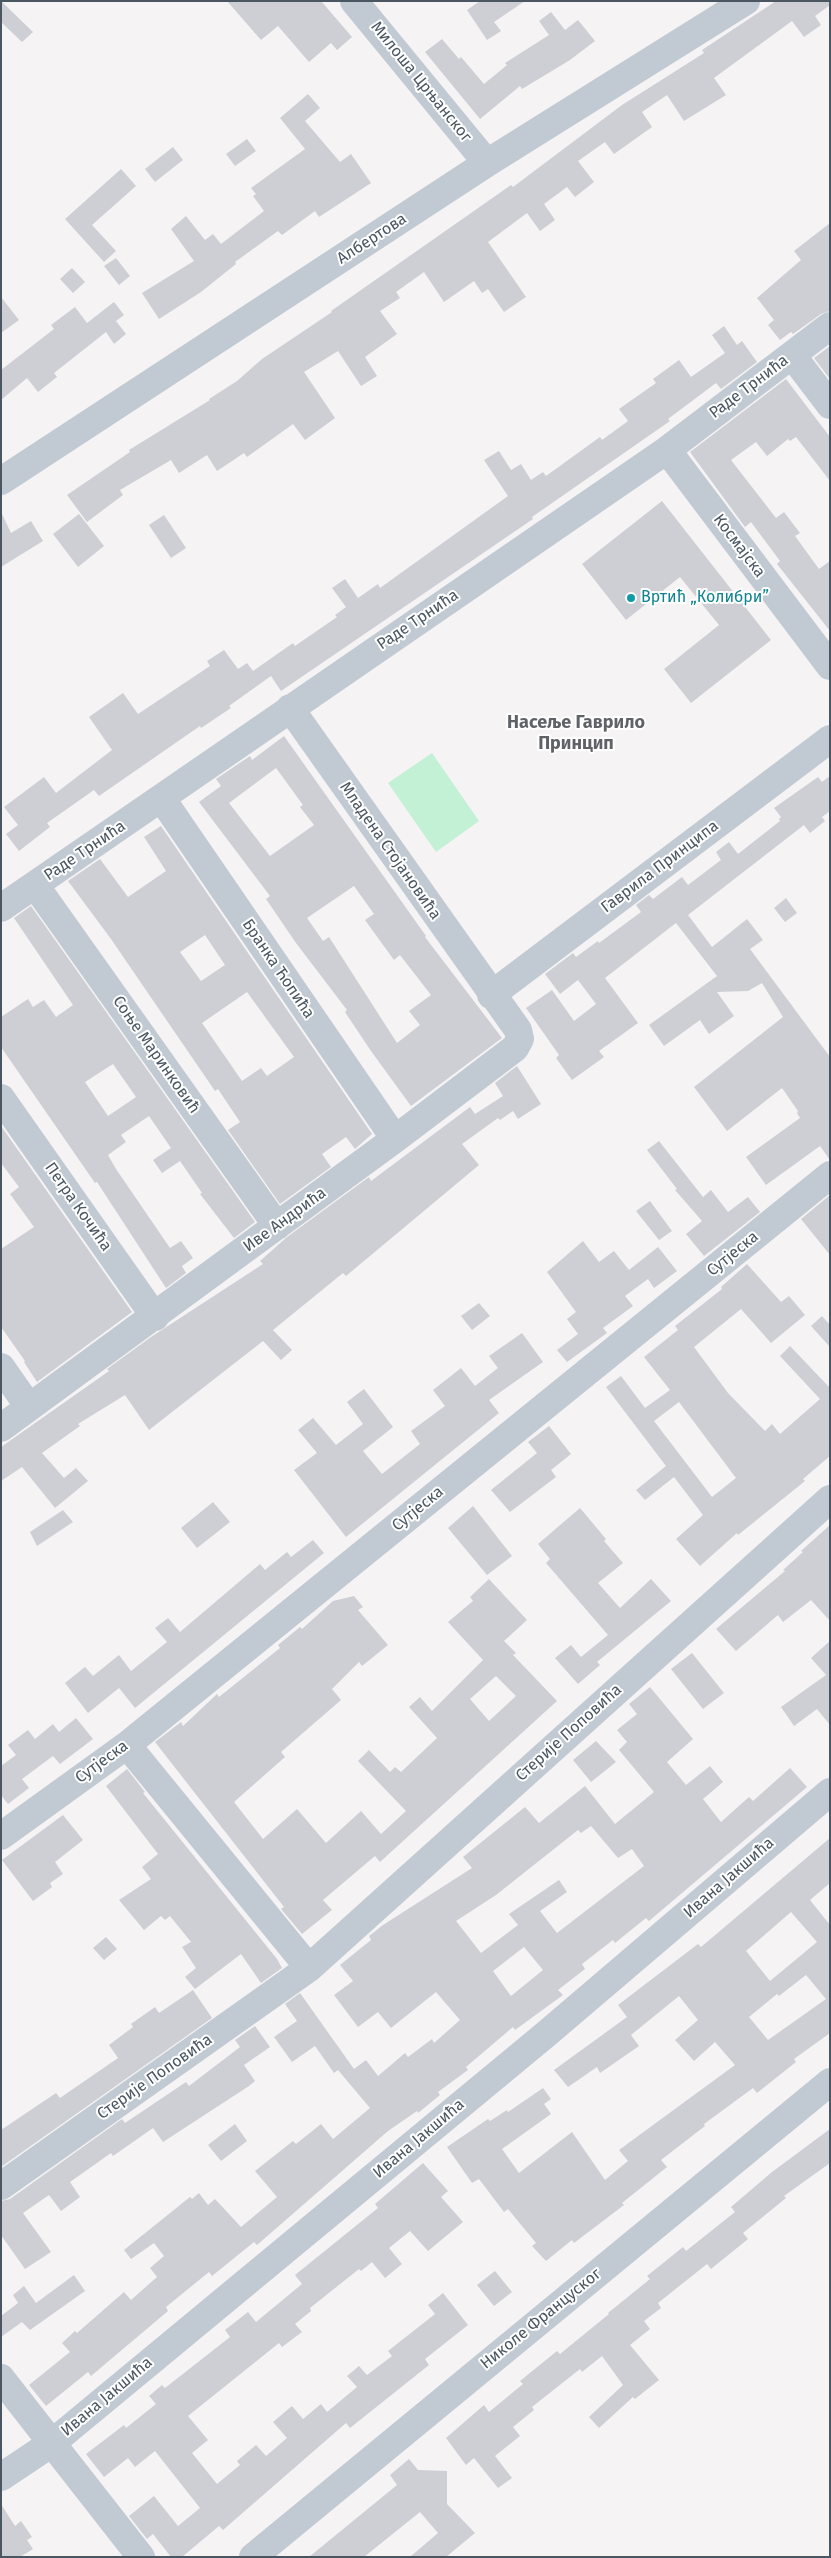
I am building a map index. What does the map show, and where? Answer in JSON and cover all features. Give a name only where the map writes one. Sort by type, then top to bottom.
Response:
[{"type":"street","name":"Милоша Црњанског","points":[[354,1],[487,163]]},
{"type":"street","name":"Албертова","points":[[1,481],[487,163],[746,1]]},
{"type":"street","name":"Раде Трнића","points":[[1,908],[667,450],[830,326]]},
{"type":"street","points":[[792,355],[830,405]]},
{"type":"street","name":"Космајска","points":[[667,450],[830,666]]},
{"type":"street","name":"Младена Стојановића","points":[[290,708],[491,995]]},
{"type":"street","name":"Гаврила Принципа","points":[[491,995],[830,738]]},
{"type":"street","name":"Бранка Ћопића","points":[[162,799],[395,1140]]},
{"type":"street","name":"Соње Маринковић","points":[[35,885],[277,1226]]},
{"type":"street","name":"Иве Андрића","points":[[1,1428],[395,1140],[515,1048],[520,1038],[518,1030],[491,995]]},
{"type":"street","name":"Петра Кочића","points":[[1,1098],[155,1317]]},
{"type":"street","name":"Сутјеска","points":[[1,1836],[127,1745],[830,1175]]},
{"type":"street","points":[[1,1367],[29,1407]]},
{"type":"street","name":"Стерије Поповића","points":[[1,2186],[309,1968],[830,1498]]},
{"type":"street","points":[[127,1745],[309,1968]]},
{"type":"street","name":"Ивана Јакшића","points":[[1,2477],[52,2443],[545,2035],[830,1792]]},
{"type":"street","name":"Николе Француског","points":[[253,2557],[830,2082]]},
{"type":"street","points":[[1,2378],[141,2557]]},
{"type":"green space","points":[[432,753],[479,821],[436,852],[388,783]]},
{"type":"building","points":[[1,1],[33,32],[22,42],[1,22]]},
{"type":"building","points":[[227,1],[321,1],[352,37],[337,50],[331,43],[309,62],[278,26],[261,40]]},
{"type":"building","points":[[480,1],[525,1],[494,22],[501,31],[487,40],[467,10]]},
{"type":"building","points":[[776,1],[830,1],[830,5],[815,16],[821,25],[804,37],[792,21],[714,78],[726,95],[684,121],[667,95],[642,112],[652,127],[614,154],[605,142],[578,161],[594,182],[575,197],[567,187],[544,204],[555,220],[540,231],[527,213],[488,242],[526,297],[504,312],[488,289],[482,293],[474,281],[444,302],[424,272],[396,292],[400,298],[380,311],[397,334],[365,357],[377,376],[361,386],[338,351],[304,372],[335,418],[305,440],[293,424],[247,457],[244,453],[217,471],[207,455],[179,473],[171,460],[120,490],[123,495],[87,522],[67,495],[130,452],[129,450],[210,400],[237,381],[262,359],[332,312],[511,185],[513,187],[622,105],[704,53],[702,50]]},
{"type":"building","points":[[551,12],[565,30],[578,20],[595,41],[570,60],[522,89],[520,86],[480,119],[425,52],[442,39],[459,59],[461,57],[484,84],[507,65],[505,63],[549,35],[539,21]]},
{"type":"building","points":[[308,94],[320,108],[305,121],[340,162],[351,154],[371,183],[319,217],[315,211],[282,235],[278,231],[235,262],[236,264],[201,292],[159,319],[142,293],[194,261],[171,229],[186,216],[205,240],[213,234],[221,244],[264,211],[253,196],[256,194],[251,188],[305,149],[280,118]]},
{"type":"building","points":[[247,139],[256,151],[235,166],[226,154]]},
{"type":"building","points":[[173,147],[183,160],[155,182],[145,169]]},
{"type":"building","points":[[121,169],[136,186],[92,225],[116,251],[104,262],[65,219]]},
{"type":"building","points":[[830,223],[830,311],[821,314],[793,334],[791,332],[780,340],[768,325],[774,320],[757,298],[801,260],[794,251]]},
{"type":"building","points":[[116,258],[130,276],[119,285],[104,266]]},
{"type":"building","points":[[72,268],[85,282],[73,293],[60,279]]},
{"type":"building","points":[[1,297],[19,320],[1,333]]},
{"type":"building","points":[[114,302],[124,315],[116,321],[126,334],[114,344],[106,332],[54,373],[57,377],[38,392],[27,378],[1,400],[1,370],[54,329],[51,325],[75,307],[87,323]]},
{"type":"building","points":[[724,326],[737,345],[742,341],[757,362],[721,389],[716,383],[668,419],[670,421],[532,517],[533,519],[281,691],[271,676],[229,706],[231,708],[201,728],[200,726],[99,796],[94,790],[47,823],[50,827],[19,851],[6,834],[18,825],[4,807],[44,777],[56,793],[112,750],[89,717],[123,693],[138,714],[210,666],[207,661],[224,650],[238,669],[247,663],[253,671],[293,643],[295,646],[337,617],[335,615],[346,607],[332,588],[345,579],[358,598],[378,584],[380,588],[508,496],[484,460],[499,451],[511,470],[521,464],[531,480],[543,472],[546,476],[600,437],[602,440],[628,421],[619,409],[656,383],[653,379],[679,360],[691,377],[725,353],[712,335]]},
{"type":"building","points":[[830,346],[830,379],[814,358]]},
{"type":"building","points":[[786,379],[830,437],[830,481],[796,437],[790,441],[788,439],[767,456],[756,442],[731,460],[776,518],[784,512],[800,533],[795,536],[819,569],[830,561],[830,631],[777,564],[780,561],[751,522],[745,527],[690,452]]},
{"type":"building","name":"Вртић „Колибри”","points":[[662,501],[771,640],[691,703],[664,669],[719,625],[680,577],[626,620],[582,564]]},
{"type":"building","points":[[1,512],[11,533],[31,521],[43,541],[1,567]]},
{"type":"building","points":[[79,514],[104,546],[78,567],[53,534]]},
{"type":"building","points":[[164,515],[186,548],[171,558],[149,525]]},
{"type":"building","points":[[284,736],[425,937],[502,1038],[411,1106],[345,1012],[347,1010],[296,943],[266,899],[270,896],[199,802],[221,786],[216,779],[250,756],[252,760]],"holes":[[[276,768],[303,805],[300,807],[314,825],[270,856],[229,803]],[[354,886],[374,914],[365,920],[394,960],[400,955],[431,995],[409,1011],[420,1025],[397,1043],[329,937],[323,941],[307,918]]]},
{"type":"building","points":[[830,776],[830,811],[822,817],[825,821],[810,833],[804,825],[688,915],[712,947],[747,919],[763,940],[750,949],[830,1057],[830,1160],[820,1146],[766,1185],[746,1157],[800,1118],[797,1113],[798,1111],[782,1088],[727,1131],[694,1087],[783,1017],[762,983],[748,991],[717,992],[734,1016],[709,1034],[700,1020],[664,1046],[649,1025],[717,976],[676,923],[605,978],[638,1023],[599,1051],[604,1057],[572,1080],[556,1058],[559,1055],[526,1008],[552,990],[574,1021],[596,1004],[578,980],[560,994],[545,974],[573,953],[576,957],[598,941],[599,943],[641,912],[636,905],[649,895],[653,899],[682,877],[688,885],[721,860],[716,852],[729,842],[738,854],[780,821],[781,817],[774,808],[818,777],[822,782]]},
{"type":"building","points":[[161,826],[372,1134],[355,1149],[346,1137],[322,1154],[331,1167],[280,1204],[228,1130],[240,1122],[218,1089],[215,1091],[111,939],[68,881],[100,859],[128,897],[166,871],[144,837]],"holes":[[[205,935],[225,965],[201,981],[180,952]],[[247,992],[294,1057],[267,1076],[261,1068],[242,1081],[202,1023]]]},
{"type":"building","points":[[786,898],[797,913],[785,922],[774,908]]},
{"type":"building","points":[[31,906],[255,1222],[234,1238],[200,1194],[202,1193],[180,1161],[162,1173],[153,1160],[171,1148],[149,1116],[121,1135],[126,1142],[108,1155],[116,1169],[170,1248],[181,1241],[193,1258],[182,1266],[186,1273],[166,1288],[97,1182],[95,1183],[1,1047],[1,1017],[28,999],[33,1007],[44,1000],[56,1017],[73,1005],[14,918]],"holes":[[[113,1064],[136,1097],[108,1116],[85,1082]]]},
{"type":"building","points":[[517,1066],[541,1104],[518,1119],[513,1111],[500,1120],[498,1118],[462,1144],[479,1165],[346,1276],[343,1273],[273,1330],[292,1350],[281,1360],[263,1341],[149,1430],[125,1395],[78,1424],[80,1426],[42,1453],[64,1478],[76,1468],[88,1481],[55,1508],[22,1467],[1,1481],[1,1447],[109,1371],[107,1369],[151,1337],[263,1264],[260,1261],[287,1237],[369,1177],[371,1181],[470,1107],[475,1114],[503,1096],[495,1083]]},
{"type":"building","points":[[1,1126],[132,1312],[37,1382],[1,1327],[1,1249],[34,1227],[10,1194],[19,1187],[1,1163]]},
{"type":"building","points":[[659,1141],[703,1197],[711,1190],[728,1212],[748,1197],[760,1212],[704,1256],[686,1234],[702,1221],[675,1190],[677,1189],[647,1150]]},
{"type":"building","points":[[830,1195],[830,1255],[801,1219]]},
{"type":"building","points":[[650,1201],[672,1231],[659,1240],[636,1211]]},
{"type":"building","points":[[583,1241],[599,1262],[614,1251],[629,1270],[658,1247],[677,1271],[654,1288],[648,1279],[625,1296],[633,1306],[603,1328],[607,1333],[567,1362],[557,1350],[578,1334],[567,1319],[576,1312],[547,1272]]},
{"type":"building","points":[[747,1264],[781,1302],[789,1296],[805,1315],[771,1343],[741,1309],[694,1347],[728,1393],[765,1431],[772,1424],[780,1434],[820,1399],[780,1356],[790,1346],[830,1388],[830,1456],[803,1479],[805,1481],[738,1535],[737,1533],[700,1566],[676,1539],[703,1515],[674,1477],[645,1500],[636,1490],[666,1466],[606,1387],[621,1376],[645,1408],[670,1390],[644,1357],[678,1330],[675,1326],[722,1289],[721,1287]],"holes":[[[679,1402],[736,1478],[712,1497],[654,1421]]]},
{"type":"building","points":[[479,1303],[490,1316],[472,1330],[461,1316]]},
{"type":"building","points":[[822,1316],[830,1325],[830,1347],[811,1326]]},
{"type":"building","points":[[522,1333],[543,1362],[489,1400],[499,1413],[346,1537],[294,1470],[317,1453],[298,1430],[313,1418],[336,1445],[363,1424],[347,1402],[364,1389],[393,1427],[363,1451],[382,1474],[420,1444],[411,1431],[445,1406],[433,1390],[461,1368],[475,1386],[498,1368],[489,1356]]},
{"type":"building","points":[[549,1426],[571,1454],[551,1470],[556,1477],[510,1512],[491,1490],[537,1453],[528,1442]]},
{"type":"building","points":[[213,1502],[230,1522],[197,1548],[181,1528]]},
{"type":"building","points":[[473,1506],[512,1556],[487,1575],[448,1528]]},
{"type":"building","points":[[580,1508],[623,1563],[598,1583],[620,1608],[651,1579],[671,1601],[597,1662],[600,1665],[578,1684],[555,1658],[571,1645],[581,1657],[608,1635],[546,1563],[550,1559],[538,1544]]},
{"type":"building","points":[[63,1510],[73,1522],[37,1546],[30,1532]]},
{"type":"building","points":[[830,1525],[830,1621],[811,1600],[783,1622],[778,1615],[736,1651],[716,1629],[785,1571],[783,1570],[803,1552],[801,1551]]},
{"type":"building","points":[[313,1540],[324,1553],[135,1708],[119,1688],[88,1713],[65,1683],[85,1667],[93,1676],[119,1655],[131,1671],[167,1642],[155,1628],[168,1618],[180,1632],[260,1564],[265,1570],[287,1552],[291,1557]]},
{"type":"building","points":[[489,1579],[527,1620],[504,1641],[516,1653],[513,1655],[557,1701],[380,1862],[375,1856],[323,1900],[332,1910],[302,1934],[281,1909],[284,1907],[155,1742],[181,1722],[183,1726],[217,1694],[219,1697],[280,1648],[278,1645],[300,1627],[302,1629],[333,1601],[354,1596],[363,1607],[358,1610],[388,1645],[362,1666],[359,1662],[332,1689],[341,1700],[281,1752],[285,1757],[234,1802],[263,1839],[297,1809],[326,1843],[361,1811],[381,1834],[406,1811],[358,1761],[369,1750],[390,1772],[395,1767],[401,1772],[437,1738],[409,1707],[420,1697],[432,1711],[483,1660],[448,1622],[473,1601],[470,1597]],"holes":[[[496,1676],[516,1696],[489,1721],[470,1699]]]},
{"type":"building","points":[[830,1641],[830,1725],[817,1709],[794,1726],[781,1707],[826,1675],[811,1658]]},
{"type":"building","points":[[692,1653],[724,1693],[703,1709],[671,1669]]},
{"type":"building","points":[[650,1687],[693,1739],[667,1762],[686,1785],[710,1766],[723,1782],[703,1799],[721,1822],[749,1797],[753,1801],[790,1768],[807,1787],[649,1921],[646,1918],[615,1943],[613,1940],[582,1964],[585,1969],[558,1990],[563,1995],[515,2030],[513,2027],[466,2067],[468,2070],[438,2092],[440,2095],[418,2113],[417,2111],[388,2131],[257,2245],[254,2242],[212,2276],[209,2272],[166,2307],[168,2311],[91,2376],[88,2372],[46,2406],[29,2385],[70,2352],[62,2343],[75,2331],[77,2333],[124,2292],[131,2300],[157,2277],[150,2268],[164,2256],[154,2243],[131,2259],[124,2250],[190,2197],[192,2199],[199,2193],[208,2205],[215,2199],[241,2227],[277,2197],[255,2171],[293,2141],[296,2144],[321,2124],[333,2139],[370,2108],[338,2070],[334,2073],[315,2046],[292,2062],[274,2037],[297,2021],[285,2004],[300,1993],[354,2069],[366,2060],[378,2076],[405,2053],[408,2057],[432,2039],[434,2043],[460,2020],[436,1992],[391,2028],[378,2012],[358,2027],[334,1995],[353,1981],[340,1965],[371,1940],[369,1936],[383,1925],[472,1868],[463,1857],[525,1807],[539,1823],[585,1786],[615,1824],[654,1792],[619,1750],[627,1742],[617,1730],[637,1714],[629,1704]],"holes":[[[591,1826],[618,1858],[632,1849],[644,1866],[557,1933],[540,1911],[567,1892],[559,1880],[509,1914],[518,1925],[481,1953],[456,1921],[496,1895],[578,1830],[581,1833]],[[524,1947],[543,1970],[511,1996],[493,1971]]]},
{"type":"building","points":[[76,1718],[93,1739],[60,1764],[53,1756],[22,1779],[29,1788],[8,1804],[1,1795],[1,1766],[16,1755],[8,1745],[28,1730],[35,1739],[53,1724],[59,1732]]},
{"type":"building","points":[[596,1741],[616,1762],[591,1782],[573,1760]]},
{"type":"building","points":[[127,1769],[145,1792],[143,1793],[277,1959],[282,1968],[261,1983],[241,1954],[195,1989],[185,1977],[196,1968],[182,1947],[191,1942],[170,1916],[165,1920],[161,1916],[144,1930],[119,1900],[151,1879],[142,1867],[158,1854],[106,1786]]},
{"type":"building","points":[[63,1815],[83,1840],[55,1862],[63,1874],[50,1883],[52,1887],[33,1901],[2,1860]]},
{"type":"building","points":[[830,1838],[830,1883],[810,1900],[830,1925],[830,2033],[794,2059],[796,2062],[757,2093],[753,2088],[704,2124],[705,2126],[661,2160],[667,2167],[622,2203],[624,2205],[574,2243],[572,2240],[546,2261],[532,2246],[536,2243],[508,2209],[504,2212],[479,2179],[472,2183],[447,2147],[488,2119],[490,2121],[507,2110],[508,2112],[543,2088],[551,2099],[544,2104],[551,2114],[502,2149],[519,2173],[572,2132],[605,2180],[628,2161],[619,2150],[735,2065],[715,2042],[694,2061],[675,2040],[698,2020],[679,1996],[631,2035],[639,2046],[600,2073],[597,2067],[568,2087],[554,2070],[627,2017],[618,2005],[698,1944],[701,1947]],"holes":[[[791,1912],[817,1942],[770,1981],[746,1951]],[[806,1975],[826,1999],[768,2040],[749,2017],[777,1994],[779,1996]]]},
{"type":"building","points":[[106,1937],[117,1949],[104,1960],[93,1948]]},
{"type":"building","points":[[193,1990],[212,2018],[1,2167],[1,2130],[56,2093],[60,2098],[118,2058],[109,2045],[133,2027],[131,2024],[155,2007],[159,2013]]},
{"type":"building","points":[[255,2026],[270,2047],[244,2065],[255,2081],[249,2086],[163,2142],[153,2128],[113,2156],[111,2153],[70,2182],[80,2197],[61,2211],[49,2195],[23,2213],[51,2252],[25,2269],[1,2235],[1,2201],[10,2199],[122,2119],[125,2123],[186,2082],[189,2086],[240,2047],[235,2040]]},
{"type":"building","points":[[235,2124],[247,2141],[221,2161],[208,2145]]},
{"type":"building","points":[[830,2129],[830,2163],[784,2196],[786,2198],[743,2233],[748,2239],[711,2269],[707,2264],[658,2303],[661,2308],[644,2321],[650,2329],[630,2345],[659,2380],[635,2399],[633,2397],[599,2428],[589,2417],[623,2385],[602,2356],[582,2372],[580,2369],[532,2407],[534,2410],[513,2427],[520,2436],[495,2456],[512,2478],[498,2488],[474,2458],[466,2465],[446,2438],[484,2405],[489,2412],[523,2384],[520,2381],[557,2351],[560,2354],[609,2314],[650,2279],[647,2276],[683,2247],[686,2251],[735,2212],[731,2207],[772,2172]]},
{"type":"building","points":[[423,2163],[448,2191],[441,2197],[463,2222],[428,2251],[410,2231],[389,2248],[402,2264],[385,2278],[372,2262],[361,2271],[359,2269],[310,2308],[311,2311],[295,2324],[302,2332],[282,2347],[279,2343],[188,2416],[208,2440],[192,2453],[217,2484],[240,2465],[237,2461],[256,2445],[266,2456],[287,2438],[273,2422],[292,2406],[303,2419],[321,2404],[327,2412],[357,2387],[347,2376],[359,2366],[367,2375],[392,2356],[388,2351],[435,2314],[428,2305],[443,2293],[468,2325],[425,2359],[429,2365],[350,2428],[346,2423],[223,2530],[219,2526],[182,2557],[171,2557],[153,2534],[147,2539],[129,2516],[154,2496],[178,2526],[200,2508],[155,2451],[135,2467],[128,2458],[104,2477],[86,2454],[124,2425],[126,2428],[156,2404],[149,2396],[162,2385],[165,2388],[230,2337],[225,2330],[248,2312],[256,2322],[302,2284],[295,2275],[378,2208],[375,2204]]},
{"type":"building","points":[[495,2271],[512,2292],[494,2306],[477,2285]]},
{"type":"building","points":[[74,2275],[85,2291],[30,2330],[22,2322],[1,2337],[1,2316],[18,2303],[13,2295],[24,2286],[36,2303]]},
{"type":"building","points":[[409,2459],[418,2470],[447,2471],[447,2504],[475,2533],[446,2557],[410,2557],[438,2533],[420,2512],[364,2557],[309,2557],[397,2485],[390,2475]]},
{"type":"building","points":[[1,2504],[15,2526],[21,2521],[32,2537],[27,2540],[33,2549],[20,2557],[1,2557]]},
{"type":"place","name":"Вртић „Колибри”","points":[[631,598]]},
{"type":"district","name":"Насеље Гаврило Принцип","points":[[576,733]]}]
